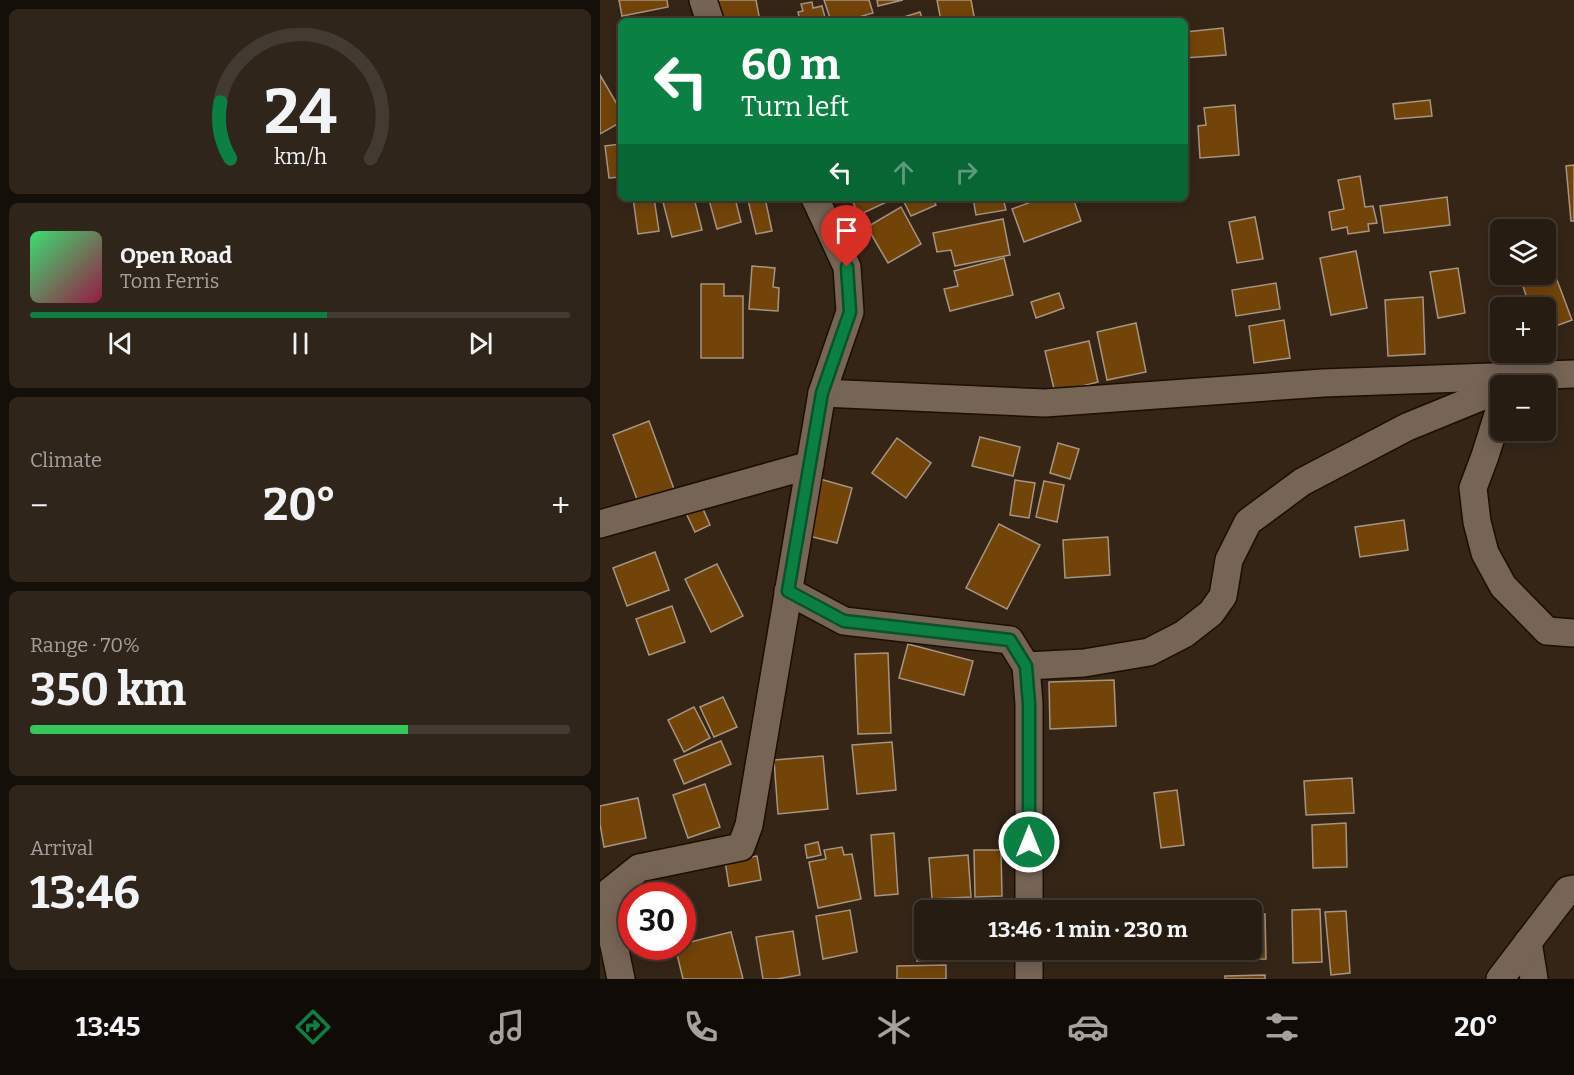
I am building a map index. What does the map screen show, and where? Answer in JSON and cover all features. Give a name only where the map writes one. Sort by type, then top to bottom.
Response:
[{"type":"street","points":[[703,0],[709,18]]},
{"type":"street","points":[[621,979],[604,888],[639,868],[741,847],[749,825],[822,393],[850,312],[847,267],[816,201]]},
{"type":"street","points":[[1536,375],[1574,374]]},
{"type":"street","points":[[822,393],[1045,403],[1323,383],[1490,377]]},
{"type":"street","points":[[1026,666],[1084,663],[1149,652],[1184,634],[1211,613],[1223,596],[1229,560],[1248,522],[1302,482],[1407,427],[1490,393]]},
{"type":"street","points":[[1490,440],[1473,488],[1477,522],[1485,553],[1503,586],[1547,631],[1574,633]]},
{"type":"street","points":[[600,524],[810,465]]},
{"type":"street","points":[[788,591],[844,621],[1010,640],[1026,666],[1029,704],[1029,900]]},
{"type":"street","points":[[1500,979],[1568,890],[1574,889]]},
{"type":"street","points":[[1528,942],[1534,979]]},
{"type":"street","points":[[1029,960],[1029,979]]},
{"type":"building","points":[[619,0],[667,0],[668,7],[622,16]]},
{"type":"building","points":[[712,0],[756,0],[759,18],[715,18]]},
{"type":"building","points":[[824,0],[869,0],[873,13],[856,18],[830,18]]},
{"type":"building","points":[[877,0],[903,0],[878,6]]},
{"type":"building","points":[[937,0],[971,0],[974,18],[940,18]]},
{"type":"building","points":[[812,2],[813,8],[822,6],[825,18],[799,18],[798,12],[803,11],[801,4]]},
{"type":"building","points":[[920,12],[922,18],[901,18]]},
{"type":"building","points":[[1223,28],[1226,55],[1188,58],[1188,32]]},
{"type":"building","points":[[600,75],[618,106],[618,124],[600,134]]},
{"type":"building","points":[[1430,100],[1432,116],[1395,119],[1393,104]]},
{"type":"building","points":[[1235,105],[1239,155],[1200,158],[1198,126],[1206,125],[1204,108]]},
{"type":"building","points":[[618,144],[618,177],[609,178],[605,146]]},
{"type":"building","points":[[1574,165],[1574,221],[1571,221],[1566,166]]},
{"type":"building","points":[[1360,176],[1365,207],[1373,206],[1377,223],[1368,224],[1369,231],[1348,234],[1347,227],[1332,230],[1329,212],[1344,209],[1338,180]]},
{"type":"building","points":[[1447,197],[1450,225],[1384,233],[1380,206]]},
{"type":"building","points":[[633,201],[654,201],[659,231],[638,234]]},
{"type":"building","points":[[663,201],[695,201],[702,230],[672,237]]},
{"type":"building","points":[[709,201],[736,201],[741,222],[717,229]]},
{"type":"building","points":[[748,201],[766,201],[772,231],[756,234]]},
{"type":"building","points":[[852,201],[889,201],[859,215]]},
{"type":"building","points":[[904,201],[934,201],[936,205],[911,216]]},
{"type":"building","points":[[974,201],[1004,201],[1006,210],[976,215]]},
{"type":"building","points":[[1034,201],[1074,201],[1081,221],[1024,242],[1012,209]]},
{"type":"building","points":[[901,207],[921,244],[888,263],[867,227]]},
{"type":"building","points":[[1255,217],[1263,259],[1237,263],[1229,222]]},
{"type":"building","points":[[1003,219],[1010,255],[955,266],[951,250],[937,252],[933,233]]},
{"type":"building","points":[[1356,251],[1367,308],[1331,315],[1320,258]]},
{"type":"building","points":[[1004,258],[1013,295],[950,311],[944,289],[958,286],[954,271]]},
{"type":"building","points":[[752,266],[775,268],[773,287],[779,288],[778,311],[749,309]]},
{"type":"building","points":[[1458,268],[1465,313],[1438,318],[1430,272]]},
{"type":"building","points":[[1556,277],[1572,320],[1556,326],[1556,297],[1526,297],[1523,285],[1556,285]]},
{"type":"building","points":[[1276,283],[1280,309],[1236,316],[1232,290]]},
{"type":"building","points":[[701,284],[724,284],[724,296],[743,296],[743,358],[701,358]]},
{"type":"building","points":[[1059,293],[1064,308],[1036,318],[1031,302]]},
{"type":"building","points":[[1423,297],[1425,354],[1388,356],[1385,300]]},
{"type":"building","points":[[1284,320],[1290,358],[1254,363],[1249,326]]},
{"type":"building","points":[[1136,323],[1146,372],[1107,380],[1097,332]]},
{"type":"building","points":[[1089,341],[1098,382],[1055,393],[1045,351]]},
{"type":"building","points":[[649,421],[674,489],[638,502],[613,435]]},
{"type":"building","points":[[980,437],[1020,447],[1013,476],[972,466]]},
{"type":"building","points":[[897,438],[931,463],[906,498],[872,473]]},
{"type":"building","points":[[1058,443],[1079,449],[1070,479],[1050,473]]},
{"type":"building","points":[[820,479],[852,488],[837,543],[805,535]]},
{"type":"building","points":[[1015,480],[1035,483],[1029,518],[1010,515]]},
{"type":"building","points":[[1044,481],[1064,485],[1057,522],[1036,517]]},
{"type":"building","points":[[700,502],[710,525],[695,532],[684,509]]},
{"type":"building","points":[[1404,520],[1408,550],[1360,557],[1355,527]]},
{"type":"building","points":[[999,524],[1040,545],[1007,609],[966,588]]},
{"type":"building","points":[[1108,537],[1110,575],[1065,578],[1063,540]]},
{"type":"building","points":[[655,552],[669,590],[627,606],[613,568]]},
{"type":"building","points":[[717,564],[743,616],[711,632],[685,579]]},
{"type":"building","points":[[672,606],[685,642],[649,655],[636,619]]},
{"type":"building","points":[[908,644],[973,661],[964,695],[899,678]]},
{"type":"building","points":[[888,653],[891,733],[858,734],[855,654]]},
{"type":"building","points":[[1114,680],[1116,726],[1050,729],[1049,682]]},
{"type":"building","points":[[723,697],[737,727],[714,737],[700,707]]},
{"type":"building","points":[[694,707],[710,738],[684,752],[668,720]]},
{"type":"building","points":[[721,741],[731,764],[684,784],[674,760]]},
{"type":"building","points":[[892,742],[896,790],[857,794],[852,745]]},
{"type":"building","points":[[823,756],[828,809],[778,814],[774,760]]},
{"type":"building","points":[[1352,778],[1354,813],[1306,815],[1304,781]]},
{"type":"building","points":[[705,784],[720,827],[688,838],[673,795]]},
{"type":"building","points":[[1177,790],[1184,845],[1161,848],[1154,793]]},
{"type":"building","points":[[638,798],[646,838],[604,847],[600,806]]},
{"type":"building","points":[[1346,823],[1347,867],[1313,868],[1312,825]]},
{"type":"building","points":[[894,833],[898,894],[875,896],[871,835]]},
{"type":"building","points":[[818,842],[821,855],[807,858],[805,845]]},
{"type":"building","points":[[842,847],[844,855],[852,854],[861,899],[818,908],[809,862],[826,859],[824,850]]},
{"type":"building","points":[[974,850],[1001,850],[1002,896],[975,897]]},
{"type":"building","points":[[968,855],[971,897],[932,899],[929,858]]},
{"type":"building","points":[[757,856],[761,880],[729,886],[725,861]]},
{"type":"building","points":[[1320,909],[1322,962],[1293,963],[1292,910]]},
{"type":"building","points":[[850,910],[857,952],[823,959],[816,916]]},
{"type":"building","points":[[1346,911],[1350,973],[1331,975],[1325,912]]},
{"type":"building","points":[[1262,914],[1265,914],[1266,959],[1262,959]]},
{"type":"building","points":[[793,931],[800,975],[763,979],[756,937]]},
{"type":"building","points":[[731,932],[743,979],[683,979],[678,960],[696,960],[696,941]]},
{"type":"building","points":[[946,965],[946,979],[897,979],[897,966]]},
{"type":"building","points":[[1265,975],[1265,979],[1225,979],[1225,976]]},
{"type":"route","points":[[847,267],[850,312],[822,393],[788,591],[844,621],[1010,640],[1026,666],[1029,704],[1029,842]]}]
